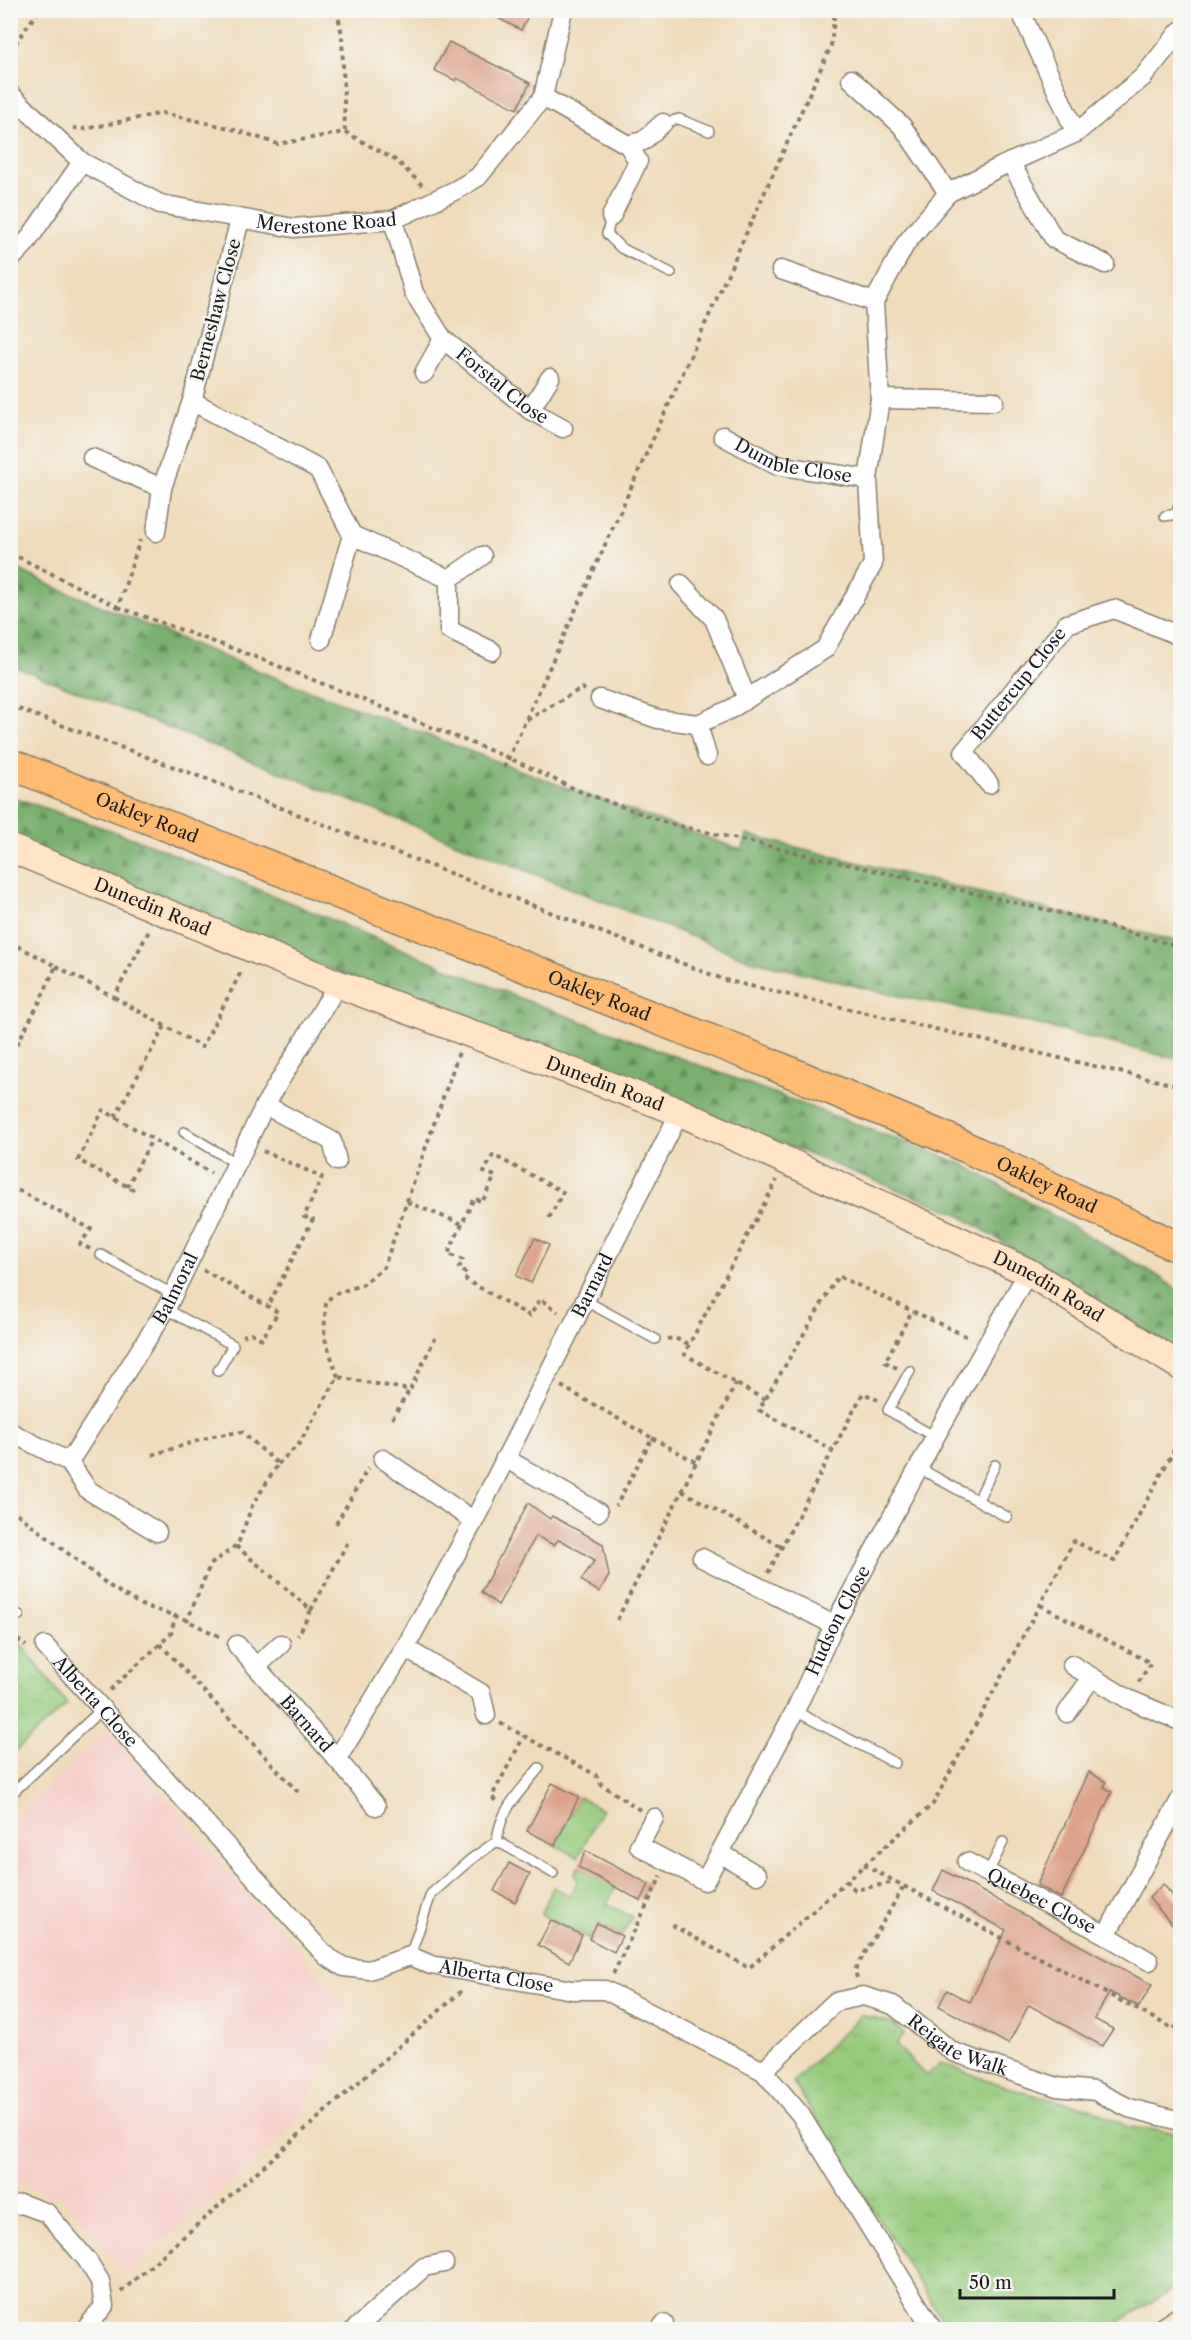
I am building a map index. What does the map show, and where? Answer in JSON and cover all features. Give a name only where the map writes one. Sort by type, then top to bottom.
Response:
[{"type":"main road","name":"Oakley Road","points":[[10,764],[764,1061],[946,1138],[1180,1248]]},
{"type":"street","name":"Merestone Road","points":[[10,94],[82,162],[160,204],[294,228],[393,220],[478,177],[543,97],[563,10]]},
{"type":"street","points":[[1020,10],[1076,134]]},
{"type":"street","points":[[781,270],[874,302],[906,243],[948,193],[1010,162],[1076,134],[1143,77],[1180,31]]},
{"type":"street","points":[[851,79],[902,126],[948,193]]},
{"type":"street","points":[[543,97],[628,145],[638,161],[611,217]]},
{"type":"street","points":[[628,145],[643,141],[663,123]]},
{"type":"street","points":[[10,260],[26,243],[82,162]]},
{"type":"street","points":[[1010,162],[1054,239],[1105,264]]},
{"type":"street","name":"Berneshaw Close","points":[[156,532],[162,488],[192,401],[240,220]]},
{"type":"street","name":"Forstal Close","points":[[393,220],[414,292],[443,339],[530,410],[562,428]]},
{"type":"street","name":"Dumble Close","points":[[698,724],[731,709],[825,649],[873,564],[868,479],[880,399],[874,302]]},
{"type":"street","name":"Forstal Close","points":[[424,373],[443,339]]},
{"type":"street","points":[[530,410],[550,378]]},
{"type":"street","points":[[880,399],[994,401]]},
{"type":"street","name":"Berneshaw Close","points":[[192,401],[318,469],[352,535]]},
{"type":"street","name":"Dumble Close","points":[[723,436],[776,465],[868,479]]},
{"type":"street","points":[[92,459],[162,488]]},
{"type":"street","points":[[321,640],[352,535],[449,579]]},
{"type":"street","points":[[449,579],[482,555]]},
{"type":"street","points":[[449,579],[449,630],[492,651]]},
{"type":"street","points":[[681,584],[714,619],[747,699]]},
{"type":"street","name":"Buttercup Close","points":[[989,784],[964,752],[1067,624],[1114,609],[1180,636]]},
{"type":"street","points":[[600,699],[658,719],[698,724],[707,756]]},
{"type":"street","name":"Dunedin Road","points":[[10,848],[338,984],[680,1112],[1028,1272],[1180,1366]]},
{"type":"street","name":"Balmoral","points":[[69,1462],[170,1302],[266,1105],[338,984]]},
{"type":"street","points":[[266,1105],[332,1141],[337,1161]]},
{"type":"street","name":"Barnard","points":[[237,1645],[337,1759],[405,1648],[474,1521],[680,1112]]},
{"type":"street","name":"Hudson Close","points":[[654,1818],[639,1846],[705,1881],[795,1711],[834,1625],[935,1437],[1028,1272]]},
{"type":"street","points":[[10,1432],[69,1462],[88,1490],[157,1532]]},
{"type":"street","points":[[505,1458],[598,1512]]},
{"type":"street","points":[[383,1459],[474,1521]]},
{"type":"street","points":[[702,1558],[834,1625]]},
{"type":"street","points":[[257,1666],[289,1642]]},
{"type":"street","name":"Alberta Close","points":[[45,1646],[326,1956],[344,1967],[369,1970],[410,1956],[431,1965],[572,1990],[605,1990],[763,2071],[800,2114],[933,2330]]},
{"type":"street","points":[[405,1648],[481,1693],[486,1715]]},
{"type":"street","points":[[1072,1665],[1128,1699],[1180,1721]]},
{"type":"street","points":[[1067,1713],[1092,1677]]},
{"type":"street","points":[[337,1759],[376,1806]]},
{"type":"street","name":"Quebec Close","points":[[967,1862],[1106,1935],[1180,1800]]},
{"type":"street","points":[[720,1853],[757,1875]]},
{"type":"street","points":[[1106,1935],[1149,1961]]},
{"type":"street","name":"Reigate Walk","points":[[763,2071],[835,2002],[860,1997],[893,2005],[953,2052],[1057,2087],[1095,2091],[1129,2108],[1180,2121]]},
{"type":"street","points":[[10,2206],[22,2204],[47,2213],[96,2274],[100,2281],[104,2306],[85,2330]]},
{"type":"street","points":[[354,2330],[424,2267],[444,2263]]},
{"type":"street","points":[[1166,2330],[1180,2321]]},
{"type":"lane","points":[[663,123],[679,119],[709,131]]},
{"type":"lane","points":[[611,217],[607,234],[621,248],[671,273]]},
{"type":"lane","points":[[1165,516],[1176,514],[1180,503]]},
{"type":"lane","points":[[184,1132],[237,1164]]},
{"type":"lane","points":[[101,1255],[233,1345],[218,1371]]},
{"type":"lane","points":[[586,1301],[655,1339]]},
{"type":"lane","points":[[909,1373],[888,1410],[935,1437]]},
{"type":"lane","points":[[978,1500],[995,1465]]},
{"type":"lane","points":[[919,1468],[1007,1516]]},
{"type":"lane","points":[[10,1795],[99,1706]]},
{"type":"lane","points":[[795,1711],[895,1763]]},
{"type":"lane","points":[[410,1956],[431,1894],[470,1860],[497,1841],[499,1825],[504,1812],[539,1768]]},
{"type":"lane","points":[[497,1841],[553,1873]]},
{"type":"lane","points":[[988,1873],[1003,1842]]},
{"type":"path","points":[[10,51],[39,10]]},
{"type":"path","points":[[338,10],[342,35],[345,132]]},
{"type":"path","points":[[504,768],[831,46],[835,10]]},
{"type":"path","points":[[55,135],[62,127],[85,129],[162,113],[229,128],[278,144],[345,132],[397,161],[421,185],[456,190]]},
{"type":"path","points":[[118,607],[145,525],[156,532]]},
{"type":"path","points":[[10,553],[118,607],[253,656],[509,758],[579,790],[667,823],[1065,914],[1180,947]]},
{"type":"path","points":[[526,720],[582,688],[600,699]]},
{"type":"path","points":[[10,706],[227,787],[725,980],[1180,1086]]},
{"type":"path","points":[[114,997],[160,910]]},
{"type":"path","points":[[10,942],[114,997],[201,1047],[253,948]]},
{"type":"path","points":[[10,1057],[56,966]]},
{"type":"path","points":[[115,1117],[165,1026]]},
{"type":"path","points":[[187,1621],[210,1565],[236,1546],[252,1506],[279,1464],[299,1444],[338,1377],[324,1335],[326,1301],[337,1293],[362,1285],[384,1267],[457,1062],[463,1031]]},
{"type":"path","points":[[10,1075],[13,1076],[10,1081]]},
{"type":"path","points":[[134,1190],[78,1160],[103,1110],[228,1183]]},
{"type":"path","points":[[127,1187],[152,1139]]},
{"type":"path","points":[[247,1143],[322,1177],[304,1217],[313,1219],[268,1306]]},
{"type":"path","points":[[548,1220],[563,1192],[493,1155],[484,1172],[495,1176],[483,1202],[474,1198],[448,1254],[463,1260],[459,1268],[468,1275],[466,1280],[530,1316],[540,1299],[575,1323]]},
{"type":"path","points":[[765,1400],[684,1354],[787,1161]]},
{"type":"path","points":[[10,1186],[91,1229],[80,1244],[101,1255]]},
{"type":"path","points":[[407,1202],[462,1224]]},
{"type":"path","points":[[189,1262],[278,1312],[262,1340],[251,1333],[228,1342]]},
{"type":"path","points":[[834,1451],[759,1410],[838,1276],[987,1346]]},
{"type":"path","points":[[909,1373],[885,1362],[912,1311]]},
{"type":"path","points":[[392,1419],[435,1338]]},
{"type":"path","points":[[655,1339],[674,1338],[689,1344]]},
{"type":"path","points":[[338,1377],[410,1388]]},
{"type":"path","points":[[546,1378],[696,1462]]},
{"type":"path","points":[[617,1620],[736,1383]]},
{"type":"path","points":[[760,1587],[863,1393],[890,1406]]},
{"type":"path","points":[[152,1455],[213,1436],[242,1432],[279,1464]]},
{"type":"path","points":[[598,1512],[610,1516],[652,1438]]},
{"type":"path","points":[[672,1925],[749,1968],[933,1804],[1074,1541],[1114,1562],[1180,1439]]},
{"type":"path","points":[[336,1524],[368,1468],[383,1459]]},
{"type":"path","points":[[682,1491],[782,1547]]},
{"type":"path","points":[[10,1508],[111,1587],[141,1605],[175,1616],[237,1645]]},
{"type":"path","points":[[289,1642],[311,1610],[349,1540]]},
{"type":"path","points":[[236,1546],[311,1610]]},
{"type":"path","points":[[1040,1605],[1151,1663],[1128,1699]]},
{"type":"path","points":[[99,1706],[171,1634],[175,1616]]},
{"type":"path","points":[[160,1644],[298,1792]]},
{"type":"path","points":[[486,1715],[596,1775],[601,1784],[654,1818]]},
{"type":"path","points":[[504,1812],[492,1796],[524,1736]]},
{"type":"path","points":[[605,1990],[668,1862]]},
{"type":"path","points":[[864,1864],[1174,2028],[1180,2025]]},
{"type":"path","points":[[846,1880],[855,1890],[896,1881]]},
{"type":"path","points":[[860,1997],[855,1970],[904,1886]]},
{"type":"path","points":[[104,2306],[457,1994],[489,1974]]},
{"type":"shaded area","points":[[106,1730],[350,2011],[294,2125],[128,2274],[61,2194],[49,2200],[42,2193],[28,2186],[10,2187],[11,1821]]},
{"type":"green space","points":[[11,566],[55,587],[261,672],[570,789],[742,850],[747,835],[1180,942],[1180,1060],[1018,1020],[885,993],[750,960],[11,665]]},
{"type":"green space","points":[[10,796],[147,843],[522,999],[963,1164],[1155,1274],[1180,1292],[1180,1353],[956,1213],[595,1069],[295,956],[11,839]]},
{"type":"green space","points":[[11,1634],[15,1636],[67,1704],[11,1755]]},
{"type":"green space","points":[[579,1797],[602,1809],[578,1857],[555,1845]]},
{"type":"green space","points":[[578,1867],[605,1880],[615,1888],[607,1904],[632,1917],[622,1936],[597,1923],[589,1939],[541,1915],[553,1887],[570,1896],[578,1879],[574,1876]]},
{"type":"green space","points":[[861,2015],[892,2023],[904,2034],[896,2045],[926,2076],[941,2063],[1021,2092],[1090,2108],[1128,2127],[1173,2132],[1180,2140],[1180,2285],[1107,2329],[948,2329],[793,2082]]},
{"type":"building","points":[[482,10],[531,10],[521,30]]},
{"type":"building","points":[[449,42],[530,83],[517,109],[457,78],[456,81],[434,70]]},
{"type":"building","points":[[535,1238],[549,1245],[531,1283],[516,1276]]},
{"type":"building","points":[[528,1503],[550,1519],[552,1516],[603,1544],[609,1576],[599,1592],[581,1580],[595,1560],[566,1543],[558,1540],[554,1545],[536,1536],[498,1605],[481,1592]]},
{"type":"building","points":[[1089,1772],[1106,1782],[1104,1787],[1112,1792],[1061,1898],[1037,1885]]},
{"type":"building","points":[[552,1783],[579,1797],[555,1845],[527,1831]]},
{"type":"building","points":[[586,1851],[649,1884],[641,1901],[578,1867]]},
{"type":"building","points":[[509,1863],[530,1874],[515,1902],[494,1891]]},
{"type":"building","points":[[943,1870],[1152,1985],[1139,2007],[1110,1992],[1094,2019],[1113,2029],[1102,2046],[1029,2005],[1008,2044],[939,2006],[947,1990],[970,2002],[1006,1930],[933,1891]]},
{"type":"building","points":[[1163,1884],[1180,1904],[1180,1934],[1149,1898]]},
{"type":"building","points":[[551,1920],[582,1935],[569,1962],[538,1945]]},
{"type":"building","points":[[597,1923],[622,1936],[614,1952],[589,1939]]}]
